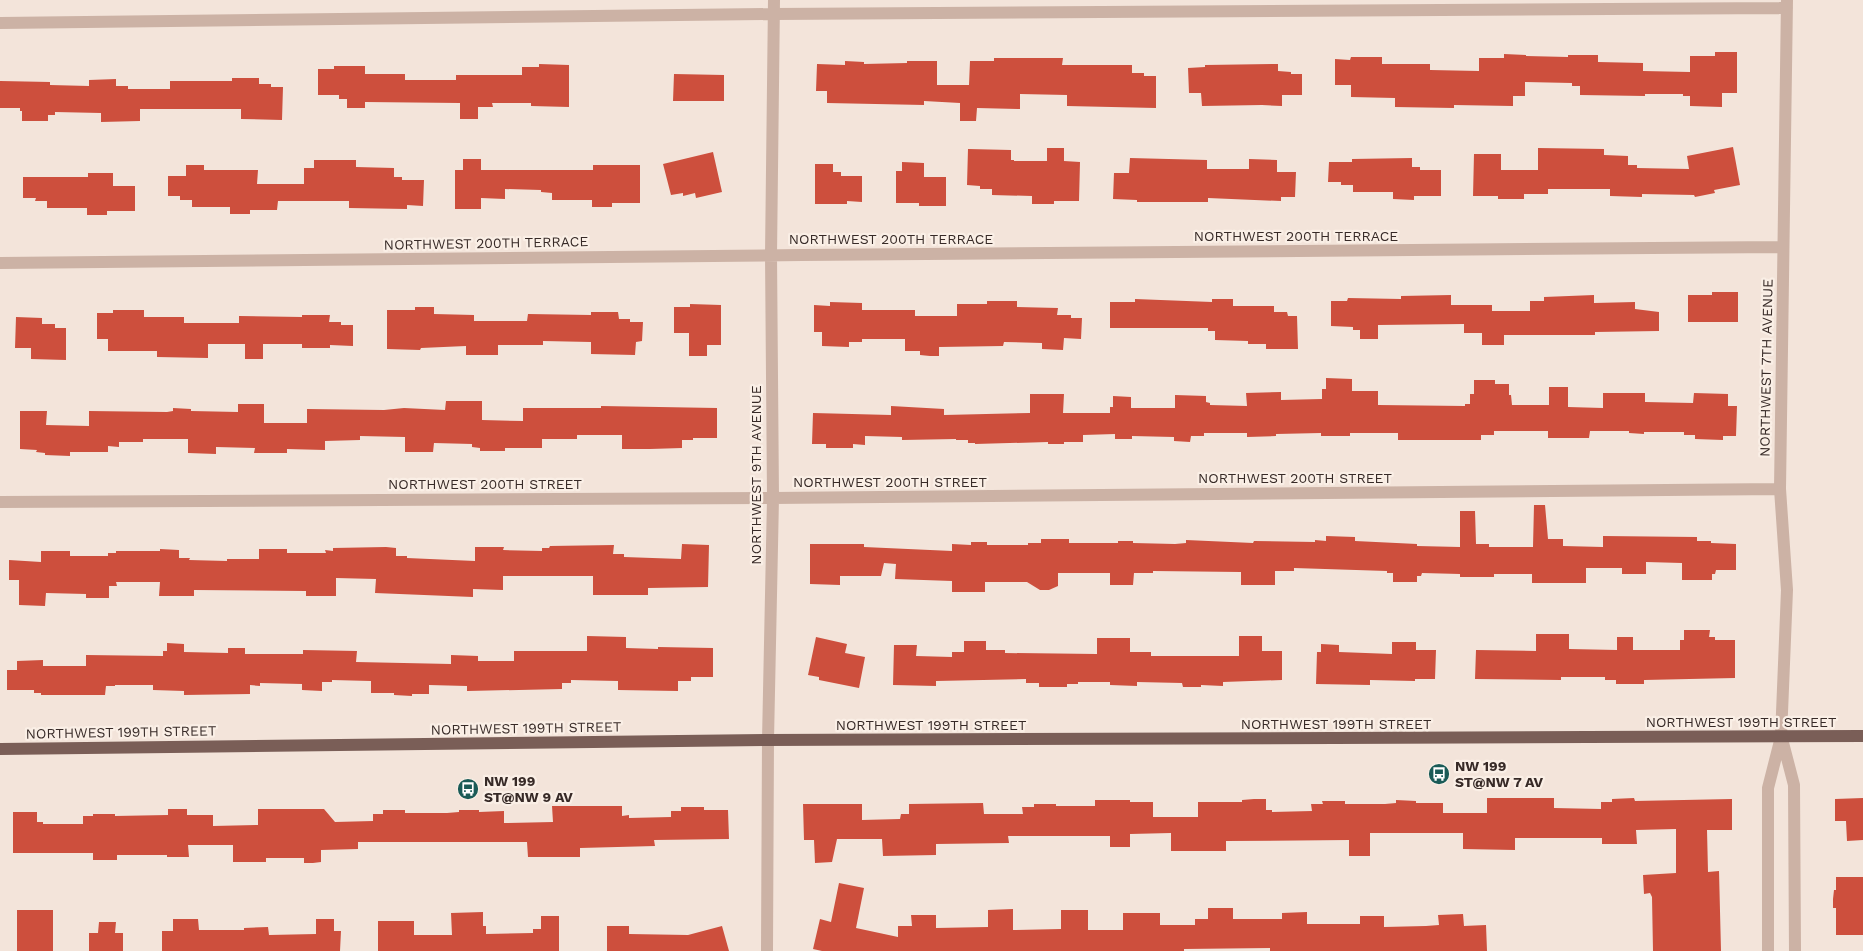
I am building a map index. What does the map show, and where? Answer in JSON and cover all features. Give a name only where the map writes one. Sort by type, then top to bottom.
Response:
[{"type":"main road","name":"NORTHWEST 199TH STREET","points":[[0,749],[768,740],[1863,736]]},
{"type":"street","name":"NORTHWEST 9TH AVENUE","points":[[767,951],[768,740],[773,498],[771,255],[774,0]]},
{"type":"street","points":[[0,23],[1787,4]]},
{"type":"street","name":"NORTHWEST 7TH AVENUE","points":[[1768,951],[1768,788],[1781,737],[1787,590],[1780,489],[1787,4]]},
{"type":"street","name":"NORTHWEST 200TH TERRACE","points":[[0,264],[771,255],[1783,247]]},
{"type":"street","name":"NORTHWEST 200TH STREET","points":[[0,502],[773,498],[1780,489]]},
{"type":"street","name":"NORTHWEST 7TH AVENUE","points":[[1781,737],[1794,785],[1795,951]]},
{"type":"building","points":[[1715,52],[1737,52],[1737,93],[1722,93],[1722,107],[1690,106],[1690,96],[1683,96],[1683,94],[1645,94],[1645,96],[1580,95],[1580,86],[1572,86],[1572,83],[1525,82],[1525,96],[1513,96],[1513,106],[1395,107],[1395,98],[1351,97],[1351,85],[1335,85],[1335,59],[1350,60],[1351,57],[1382,57],[1382,64],[1430,64],[1430,70],[1479,71],[1479,58],[1504,58],[1504,54],[1568,57],[1568,55],[1598,55],[1598,62],[1643,63],[1643,71],[1690,72],[1690,56],[1715,56]]},
{"type":"building","points":[[994,58],[1063,58],[1062,65],[1132,65],[1132,73],[1156,76],[1156,108],[1067,106],[1067,95],[1020,94],[1020,109],[977,108],[976,121],[960,121],[960,103],[924,101],[924,105],[827,103],[827,91],[816,91],[817,64],[845,65],[845,61],[864,62],[864,64],[937,61],[937,85],[969,85],[970,61],[994,61]]},
{"type":"building","points":[[539,64],[569,65],[569,107],[531,106],[531,103],[492,103],[493,107],[478,107],[478,119],[460,119],[460,103],[365,102],[365,108],[347,108],[347,99],[339,99],[339,95],[318,95],[318,69],[334,69],[334,66],[365,66],[365,74],[405,74],[405,80],[456,80],[456,75],[522,75],[522,67],[539,67]]},
{"type":"building","points":[[1278,64],[1278,71],[1302,74],[1302,95],[1282,95],[1282,106],[1202,106],[1201,93],[1189,93],[1188,68],[1205,67],[1205,65]]},
{"type":"building","points":[[674,74],[724,75],[724,101],[673,101]]},
{"type":"building","points":[[232,78],[259,78],[259,84],[283,87],[282,120],[241,119],[241,109],[140,109],[140,121],[101,122],[101,113],[55,112],[55,115],[48,115],[48,121],[22,121],[22,111],[20,111],[20,108],[0,108],[0,81],[50,82],[50,85],[89,86],[89,80],[116,79],[116,86],[128,86],[128,89],[170,89],[170,81],[232,81]]},
{"type":"building","points":[[1733,147],[1740,185],[1714,190],[1715,193],[1695,197],[1694,195],[1642,194],[1642,197],[1610,196],[1610,189],[1548,189],[1548,194],[1524,194],[1524,199],[1498,199],[1498,196],[1473,196],[1474,154],[1501,154],[1501,170],[1538,170],[1538,148],[1604,149],[1604,155],[1628,156],[1628,165],[1637,165],[1637,168],[1689,169],[1687,156]]},
{"type":"building","points":[[1047,148],[1064,148],[1064,161],[1080,162],[1079,201],[1054,201],[1054,204],[1032,204],[1032,196],[992,195],[992,189],[980,189],[980,186],[967,185],[968,149],[1011,150],[1011,160],[1014,161],[1047,161]]},
{"type":"building","points":[[713,152],[722,192],[696,198],[695,193],[683,196],[683,193],[671,195],[663,164]]},
{"type":"building","points":[[1130,158],[1207,160],[1207,169],[1249,169],[1249,159],[1277,160],[1277,172],[1296,172],[1295,197],[1281,197],[1281,201],[1208,198],[1208,202],[1137,202],[1137,200],[1113,199],[1114,173],[1129,173]]},
{"type":"building","points":[[1412,158],[1412,167],[1420,167],[1420,170],[1441,170],[1441,196],[1414,196],[1414,200],[1393,199],[1393,192],[1353,192],[1353,185],[1341,185],[1341,182],[1328,182],[1329,162],[1352,162],[1352,159]]},
{"type":"building","points":[[463,159],[481,159],[481,170],[593,170],[593,165],[640,165],[640,203],[612,203],[612,207],[592,207],[592,200],[552,200],[552,193],[541,192],[541,190],[505,189],[505,199],[481,198],[481,209],[455,209],[455,170],[463,170]]},
{"type":"building","points":[[314,160],[356,160],[356,167],[394,168],[394,177],[402,177],[402,180],[424,180],[423,206],[407,205],[407,209],[349,208],[349,201],[278,201],[277,210],[250,210],[250,214],[230,214],[230,207],[192,207],[192,200],[180,200],[180,196],[168,196],[168,176],[186,176],[186,165],[204,165],[204,170],[258,170],[257,184],[304,184],[304,168],[314,168]]},
{"type":"building","points":[[902,162],[924,163],[924,177],[946,177],[946,206],[919,206],[919,203],[896,203],[896,171],[902,171]]},
{"type":"building","points":[[815,164],[833,164],[833,172],[841,172],[841,176],[862,176],[862,202],[847,201],[847,204],[815,204]]},
{"type":"building","points":[[88,173],[113,173],[113,186],[135,186],[135,211],[107,211],[107,215],[87,215],[87,208],[47,208],[47,201],[35,201],[36,198],[23,198],[23,177],[88,177]]},
{"type":"building","points":[[1712,292],[1738,292],[1738,322],[1688,322],[1688,295],[1712,295]]},
{"type":"building","points":[[1451,295],[1451,305],[1492,305],[1492,311],[1530,311],[1530,301],[1544,301],[1544,297],[1594,295],[1594,303],[1635,302],[1635,309],[1659,312],[1659,331],[1595,332],[1595,335],[1504,335],[1504,345],[1482,345],[1482,333],[1464,333],[1464,324],[1378,325],[1378,339],[1360,339],[1360,330],[1353,330],[1353,327],[1331,326],[1331,301],[1347,301],[1348,298],[1401,299],[1401,296]]},
{"type":"building","points":[[1135,299],[1212,302],[1212,299],[1233,299],[1233,306],[1274,306],[1274,312],[1287,312],[1288,316],[1297,316],[1298,349],[1266,349],[1266,344],[1248,344],[1248,341],[1215,340],[1215,331],[1208,331],[1208,328],[1110,328],[1110,302],[1135,302]]},
{"type":"building","points":[[987,301],[1017,301],[1017,307],[1058,308],[1057,315],[1071,315],[1071,318],[1082,318],[1081,339],[1064,338],[1063,350],[1042,349],[1042,343],[1004,342],[1003,346],[939,347],[939,356],[930,356],[920,355],[920,351],[905,351],[905,339],[862,339],[862,342],[849,342],[849,347],[822,346],[822,332],[814,332],[814,305],[830,306],[830,302],[862,303],[862,310],[915,310],[915,316],[957,316],[957,304],[987,304]]},
{"type":"building","points":[[690,304],[721,305],[721,345],[707,345],[707,356],[689,356],[689,333],[674,333],[674,307],[690,307]]},
{"type":"building","points":[[415,307],[434,307],[434,314],[474,315],[474,321],[527,321],[528,314],[591,315],[591,312],[618,312],[619,319],[630,319],[630,322],[643,322],[642,341],[636,342],[635,355],[591,354],[591,342],[543,341],[543,345],[498,345],[498,355],[466,355],[466,346],[421,348],[420,350],[387,349],[387,310],[415,310]]},
{"type":"building","points":[[113,310],[144,310],[144,317],[184,317],[184,323],[239,323],[239,316],[302,317],[302,315],[330,315],[329,322],[353,325],[353,346],[330,345],[330,348],[302,348],[302,344],[263,344],[263,359],[245,359],[245,344],[208,344],[208,358],[157,357],[157,351],[108,351],[108,339],[97,339],[97,313],[113,313]]},
{"type":"building","points":[[16,317],[42,318],[42,324],[55,324],[55,328],[66,328],[66,360],[31,359],[31,348],[15,348]]},
{"type":"building","points":[[1326,378],[1352,379],[1352,391],[1378,391],[1378,405],[1465,406],[1465,404],[1470,404],[1470,394],[1474,394],[1474,380],[1495,380],[1495,384],[1509,384],[1509,395],[1511,395],[1512,405],[1549,405],[1549,387],[1568,387],[1568,407],[1603,408],[1603,393],[1645,393],[1645,402],[1693,403],[1694,393],[1728,394],[1728,406],[1737,406],[1736,436],[1723,436],[1723,440],[1695,439],[1695,435],[1684,435],[1684,432],[1644,432],[1644,434],[1629,433],[1629,431],[1590,431],[1589,438],[1548,438],[1548,431],[1494,431],[1494,435],[1481,435],[1481,440],[1398,440],[1398,433],[1350,433],[1350,436],[1321,436],[1321,433],[1276,434],[1276,436],[1247,437],[1247,433],[1204,433],[1204,436],[1191,436],[1190,442],[1174,441],[1174,437],[1132,436],[1132,439],[1115,439],[1115,434],[1083,435],[1083,442],[1064,442],[1064,444],[1048,444],[1048,442],[975,444],[968,443],[968,440],[956,439],[902,440],[902,437],[865,436],[865,445],[853,444],[853,448],[826,448],[826,444],[812,444],[813,413],[891,415],[891,406],[944,409],[944,415],[1030,413],[1030,394],[1064,394],[1063,413],[1110,413],[1110,407],[1113,407],[1113,396],[1131,397],[1131,408],[1175,408],[1175,395],[1206,396],[1206,402],[1210,403],[1210,405],[1247,406],[1246,393],[1281,392],[1281,400],[1322,399],[1322,389],[1326,389]]},
{"type":"building","points":[[446,401],[482,401],[482,420],[523,421],[523,408],[601,408],[601,406],[717,408],[717,438],[682,440],[682,448],[650,449],[622,449],[622,435],[577,435],[577,439],[542,439],[542,448],[505,448],[505,451],[480,451],[480,448],[472,447],[472,444],[434,443],[433,452],[405,452],[405,437],[360,436],[360,440],[325,441],[325,450],[287,449],[287,453],[254,453],[255,448],[216,447],[216,454],[188,453],[188,439],[143,439],[143,442],[119,442],[119,447],[108,446],[108,452],[70,452],[70,456],[45,455],[45,453],[36,452],[37,450],[20,449],[20,411],[47,411],[46,425],[89,426],[89,411],[167,412],[173,411],[173,408],[191,409],[191,411],[238,412],[238,404],[264,404],[264,423],[307,423],[307,409],[384,410],[404,408],[445,410]]},
{"type":"building","points":[[1534,505],[1545,505],[1548,539],[1563,539],[1563,546],[1603,547],[1603,536],[1697,537],[1697,541],[1736,544],[1736,570],[1716,570],[1715,574],[1712,574],[1712,580],[1682,580],[1682,563],[1646,562],[1646,574],[1622,574],[1622,568],[1586,568],[1586,583],[1532,583],[1532,574],[1494,574],[1494,577],[1460,577],[1460,574],[1422,573],[1421,576],[1417,576],[1417,582],[1393,582],[1393,573],[1387,573],[1387,571],[1294,568],[1294,571],[1275,571],[1275,585],[1241,585],[1241,572],[1153,571],[1153,573],[1134,573],[1133,585],[1110,585],[1110,573],[1058,573],[1058,586],[1049,590],[1040,590],[1027,582],[985,582],[985,592],[952,592],[952,581],[895,579],[896,564],[884,563],[881,576],[840,576],[840,585],[810,584],[810,544],[864,544],[864,547],[952,551],[952,544],[971,545],[971,542],[987,542],[987,545],[1028,545],[1028,543],[1041,543],[1041,539],[1069,539],[1069,543],[1118,543],[1118,541],[1133,541],[1133,543],[1175,544],[1186,543],[1186,540],[1253,543],[1254,541],[1315,542],[1315,540],[1326,541],[1326,536],[1355,537],[1355,541],[1460,547],[1460,511],[1475,511],[1476,544],[1489,544],[1489,547],[1533,547]]},
{"type":"building","points":[[682,544],[709,545],[708,587],[648,588],[648,595],[593,595],[593,576],[503,576],[503,590],[473,589],[473,597],[375,593],[376,579],[336,578],[336,596],[306,596],[306,591],[194,590],[194,596],[159,596],[160,582],[116,582],[117,586],[109,586],[109,598],[86,598],[86,594],[46,593],[45,606],[19,605],[19,580],[9,580],[9,560],[41,562],[41,551],[70,551],[70,556],[108,556],[108,553],[116,553],[116,551],[179,550],[179,558],[227,561],[227,559],[259,559],[259,549],[287,549],[287,553],[326,553],[325,550],[333,551],[333,548],[386,547],[396,548],[396,556],[407,556],[407,558],[475,561],[475,547],[504,547],[503,550],[542,551],[542,548],[549,548],[550,546],[614,545],[613,554],[624,554],[624,557],[681,559]]},
{"type":"building","points":[[1684,630],[1710,630],[1709,637],[1715,637],[1715,640],[1735,640],[1735,678],[1644,680],[1644,684],[1616,684],[1616,680],[1605,680],[1605,677],[1561,677],[1561,680],[1475,679],[1476,650],[1536,651],[1536,634],[1569,634],[1569,649],[1617,650],[1617,637],[1633,637],[1633,650],[1680,650],[1680,640],[1684,640]]},
{"type":"building","points":[[587,636],[626,637],[626,648],[713,648],[713,677],[691,677],[691,681],[678,681],[678,691],[618,690],[618,681],[571,680],[571,683],[562,683],[562,689],[467,691],[467,686],[429,685],[429,694],[412,694],[412,696],[394,695],[394,693],[371,693],[371,681],[332,680],[332,682],[322,682],[322,691],[302,690],[302,684],[260,683],[260,686],[250,685],[250,694],[184,695],[184,691],[153,690],[153,685],[106,686],[105,695],[41,695],[41,693],[34,693],[34,690],[7,690],[7,670],[17,670],[17,661],[43,660],[43,666],[86,666],[86,655],[163,656],[163,651],[167,651],[167,643],[184,644],[184,652],[228,653],[228,648],[245,648],[245,654],[303,654],[303,650],[357,651],[356,662],[451,664],[451,655],[478,656],[478,661],[514,661],[514,651],[587,651]]},
{"type":"building","points":[[1239,636],[1262,636],[1262,651],[1282,651],[1282,680],[1223,682],[1223,686],[1201,685],[1201,687],[1183,687],[1182,683],[1137,682],[1137,686],[1110,685],[1110,682],[1078,682],[1078,684],[1067,684],[1067,687],[1039,687],[1039,683],[1026,683],[1026,679],[936,681],[936,686],[893,685],[894,645],[917,645],[916,656],[952,657],[952,652],[964,652],[964,641],[986,641],[986,650],[1005,650],[1005,653],[1097,654],[1097,638],[1130,638],[1130,652],[1151,652],[1151,656],[1239,656]]},
{"type":"building","points":[[816,637],[847,644],[845,653],[865,657],[859,688],[819,680],[819,677],[808,675]]},
{"type":"building","points":[[1392,642],[1416,642],[1416,650],[1436,650],[1435,679],[1415,679],[1415,681],[1370,680],[1370,685],[1316,684],[1317,652],[1321,652],[1321,644],[1339,645],[1339,652],[1392,654]]},
{"type":"building","points":[[1487,798],[1554,798],[1554,808],[1601,809],[1601,802],[1612,802],[1612,799],[1634,798],[1635,801],[1732,799],[1732,830],[1707,830],[1708,872],[1719,871],[1721,951],[1653,951],[1652,897],[1650,893],[1644,894],[1643,875],[1676,873],[1676,829],[1636,830],[1637,844],[1602,844],[1602,838],[1515,838],[1515,850],[1463,849],[1463,833],[1370,833],[1370,856],[1349,856],[1349,840],[1226,841],[1226,851],[1171,851],[1171,833],[1130,834],[1130,847],[1110,847],[1110,836],[1008,836],[1009,843],[936,844],[936,855],[883,856],[882,839],[837,839],[832,862],[815,863],[814,840],[804,840],[803,804],[862,804],[862,820],[900,819],[901,814],[909,814],[909,804],[983,803],[984,814],[1023,814],[1022,807],[1034,807],[1034,804],[1095,806],[1095,800],[1153,802],[1153,817],[1198,817],[1198,802],[1242,802],[1242,800],[1254,799],[1266,799],[1266,810],[1272,810],[1272,812],[1312,811],[1311,804],[1323,804],[1322,801],[1345,801],[1345,804],[1385,804],[1396,803],[1396,800],[1416,801],[1416,803],[1443,803],[1443,813],[1487,813]]},
{"type":"building","points":[[1863,798],[1863,840],[1847,841],[1846,821],[1835,821],[1835,799]]},
{"type":"building","points":[[552,806],[622,806],[622,816],[629,815],[629,818],[671,817],[671,811],[681,811],[681,807],[704,807],[704,810],[728,810],[729,839],[654,840],[655,846],[580,848],[580,857],[528,857],[527,842],[358,842],[358,849],[321,850],[321,862],[313,863],[304,863],[304,858],[266,858],[266,862],[233,862],[233,845],[188,845],[189,857],[117,855],[117,860],[93,860],[93,853],[13,853],[13,812],[37,812],[37,822],[43,822],[43,824],[83,824],[83,816],[93,816],[93,814],[115,814],[115,816],[168,815],[168,809],[187,809],[187,815],[213,815],[213,826],[258,825],[258,809],[324,809],[335,822],[373,821],[373,814],[383,814],[383,810],[405,810],[405,813],[447,813],[459,812],[459,810],[479,810],[479,812],[504,811],[504,823],[553,822]]},
{"type":"building","points":[[1836,877],[1863,877],[1863,935],[1836,935],[1836,908],[1833,908],[1833,899],[1834,890],[1836,890]]},
{"type":"building","points":[[839,883],[864,888],[856,928],[898,937],[898,926],[912,926],[911,915],[936,915],[936,928],[988,927],[988,910],[1013,909],[1013,930],[1061,929],[1061,910],[1088,910],[1088,930],[1123,930],[1123,913],[1160,913],[1160,925],[1195,925],[1195,919],[1208,919],[1208,908],[1233,908],[1233,919],[1282,919],[1282,913],[1307,912],[1307,924],[1360,924],[1360,916],[1384,916],[1384,927],[1439,925],[1438,915],[1463,914],[1464,926],[1486,925],[1487,951],[1270,951],[1270,948],[1184,949],[1184,951],[822,951],[813,949],[820,919],[831,922]]},
{"type":"building","points":[[17,910],[53,910],[53,951],[17,951]]},
{"type":"building","points":[[483,912],[483,926],[486,926],[486,934],[533,933],[533,929],[541,929],[541,916],[559,916],[559,951],[378,951],[378,921],[414,921],[414,935],[452,935],[451,913]]},
{"type":"building","points":[[173,919],[198,919],[199,930],[244,930],[244,928],[268,927],[269,935],[316,934],[316,919],[334,919],[334,931],[341,931],[340,951],[162,951],[162,931],[173,931]]},
{"type":"building","points":[[99,922],[116,922],[115,933],[123,933],[123,951],[89,951],[89,933],[98,933]]},
{"type":"building","points":[[607,926],[629,926],[629,934],[688,935],[722,926],[729,951],[607,951]]},
{"type":"place","name":"NW 199 ST@NW 7 AV","points":[[1439,774]]},
{"type":"place","name":"NW 199 ST@NW 9 AV","points":[[468,789]]}]
